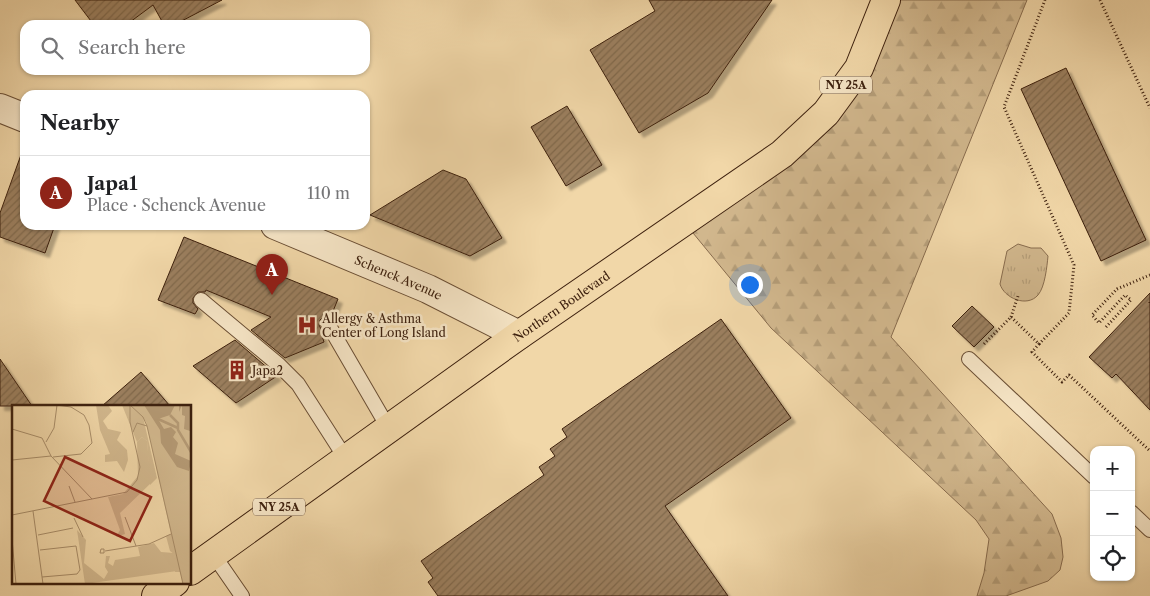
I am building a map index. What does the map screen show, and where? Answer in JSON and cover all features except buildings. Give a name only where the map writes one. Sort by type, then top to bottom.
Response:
[{"type":"main road","name":"Northern Boulevard","points":[[191,570],[519,335],[782,154],[826,113],[859,68],[886,0]]},
{"type":"main road","points":[[156,596],[172,584]]},
{"type":"street","points":[[0,108],[20,116]]},
{"type":"street","name":"Schenck Avenue","points":[[287,230],[419,286],[519,335]]},
{"type":"lane","points":[[202,300],[279,365],[298,384],[346,459]]},
{"type":"lane","points":[[328,324],[389,429]]},
{"type":"lane","points":[[969,358],[1090,473]]},
{"type":"lane","points":[[1135,516],[1150,530]]},
{"type":"lane","points":[[213,554],[242,596]]},
{"type":"path","points":[[1045,0],[1004,107],[1074,265],[1068,313],[1032,352],[1062,382],[1069,375],[1150,451]]},
{"type":"path","points":[[1100,0],[1150,108]]},
{"type":"path","points":[[1106,327],[1131,300],[1125,295],[1099,323],[1092,315],[1118,289],[1150,275]]},
{"type":"path","points":[[969,358],[1011,317],[1018,296]]},
{"type":"path","points":[[1011,317],[1039,344]]},
{"type":"green space","points":[[886,0],[1027,0],[891,337],[1052,514],[1061,538],[1063,557],[1060,570],[1048,581],[1006,596],[977,596],[984,573],[989,539],[976,520],[771,328],[684,222],[826,113]]},
{"type":"green space","points":[[1018,244],[1031,248],[1041,248],[1048,256],[1042,287],[1038,295],[1028,301],[1016,300],[1011,297],[1002,289],[1000,284],[1007,251]]},
{"type":"place","name":"Japa1","points":[[272,295]]},
{"type":"place","name":"Allergy & Asthma Center of Long Island","points":[[307,325]]},
{"type":"place","name":"Japa2","points":[[237,370]]}]
